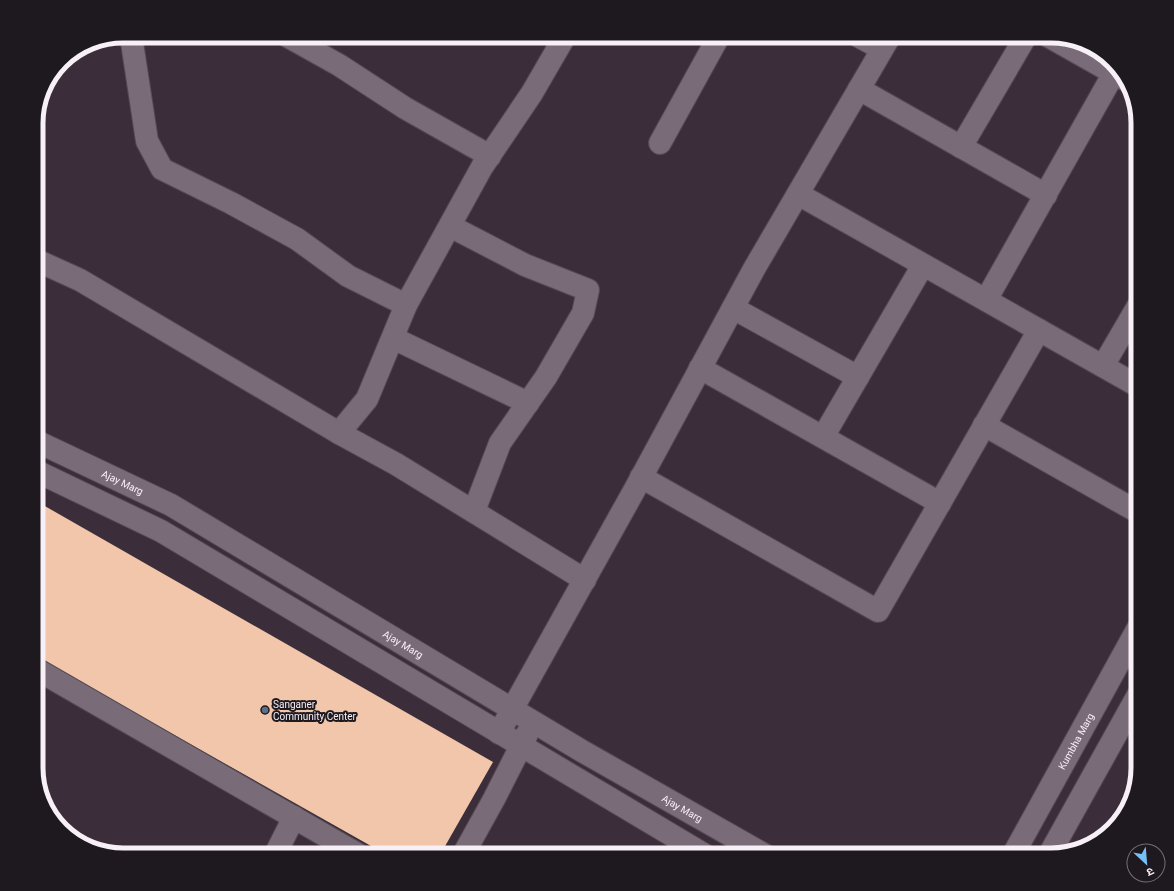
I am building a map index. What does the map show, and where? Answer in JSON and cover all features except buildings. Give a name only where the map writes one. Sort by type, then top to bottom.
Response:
[{"type":"street","points":[[132,43],[147,141],[162,168],[297,239],[348,276],[406,306]]},
{"type":"street","points":[[300,43],[339,65],[405,108],[490,156]]},
{"type":"street","points":[[339,433],[367,399],[406,306],[482,167],[532,93],[561,43]]},
{"type":"street","points":[[660,143],[715,43]]},
{"type":"street","points":[[499,733],[585,580],[754,269],[886,43]]},
{"type":"street","points":[[961,147],[1022,43]]},
{"type":"street","points":[[1066,45],[1112,72]]},
{"type":"street","points":[[986,300],[1046,195],[1117,79]]},
{"type":"street","points":[[859,89],[1046,195]]},
{"type":"street","points":[[798,194],[1131,382]]},
{"type":"street","points":[[450,226],[525,265],[588,290],[583,313],[546,377],[500,443],[474,511]]},
{"type":"street","points":[[43,263],[80,280],[339,433],[396,464],[585,580]]},
{"type":"street","points":[[823,437],[923,265]]},
{"type":"street","points":[[733,308],[858,377]]},
{"type":"street","points":[[1103,366],[1131,318]]},
{"type":"street","points":[[641,477],[878,611],[1039,330]]},
{"type":"street","points":[[393,338],[528,403]]},
{"type":"street","points":[[700,368],[940,503]]},
{"type":"street","points":[[984,425],[1131,508]]},
{"type":"street","name":"Ajay Marg","points":[[43,444],[171,505],[533,722],[753,848]]},
{"type":"street","points":[[43,475],[161,531],[693,848]]},
{"type":"street","name":"Kumbha Marg","points":[[1017,848],[1131,641]]},
{"type":"street","points":[[43,674],[347,848]]},
{"type":"street","points":[[1053,848],[1131,708]]},
{"type":"street","points":[[467,848],[494,799],[533,722]]},
{"type":"street","points":[[278,848],[294,817]]},
{"type":"place","name":"Sanganer Community Center","points":[[265,710]]}]
